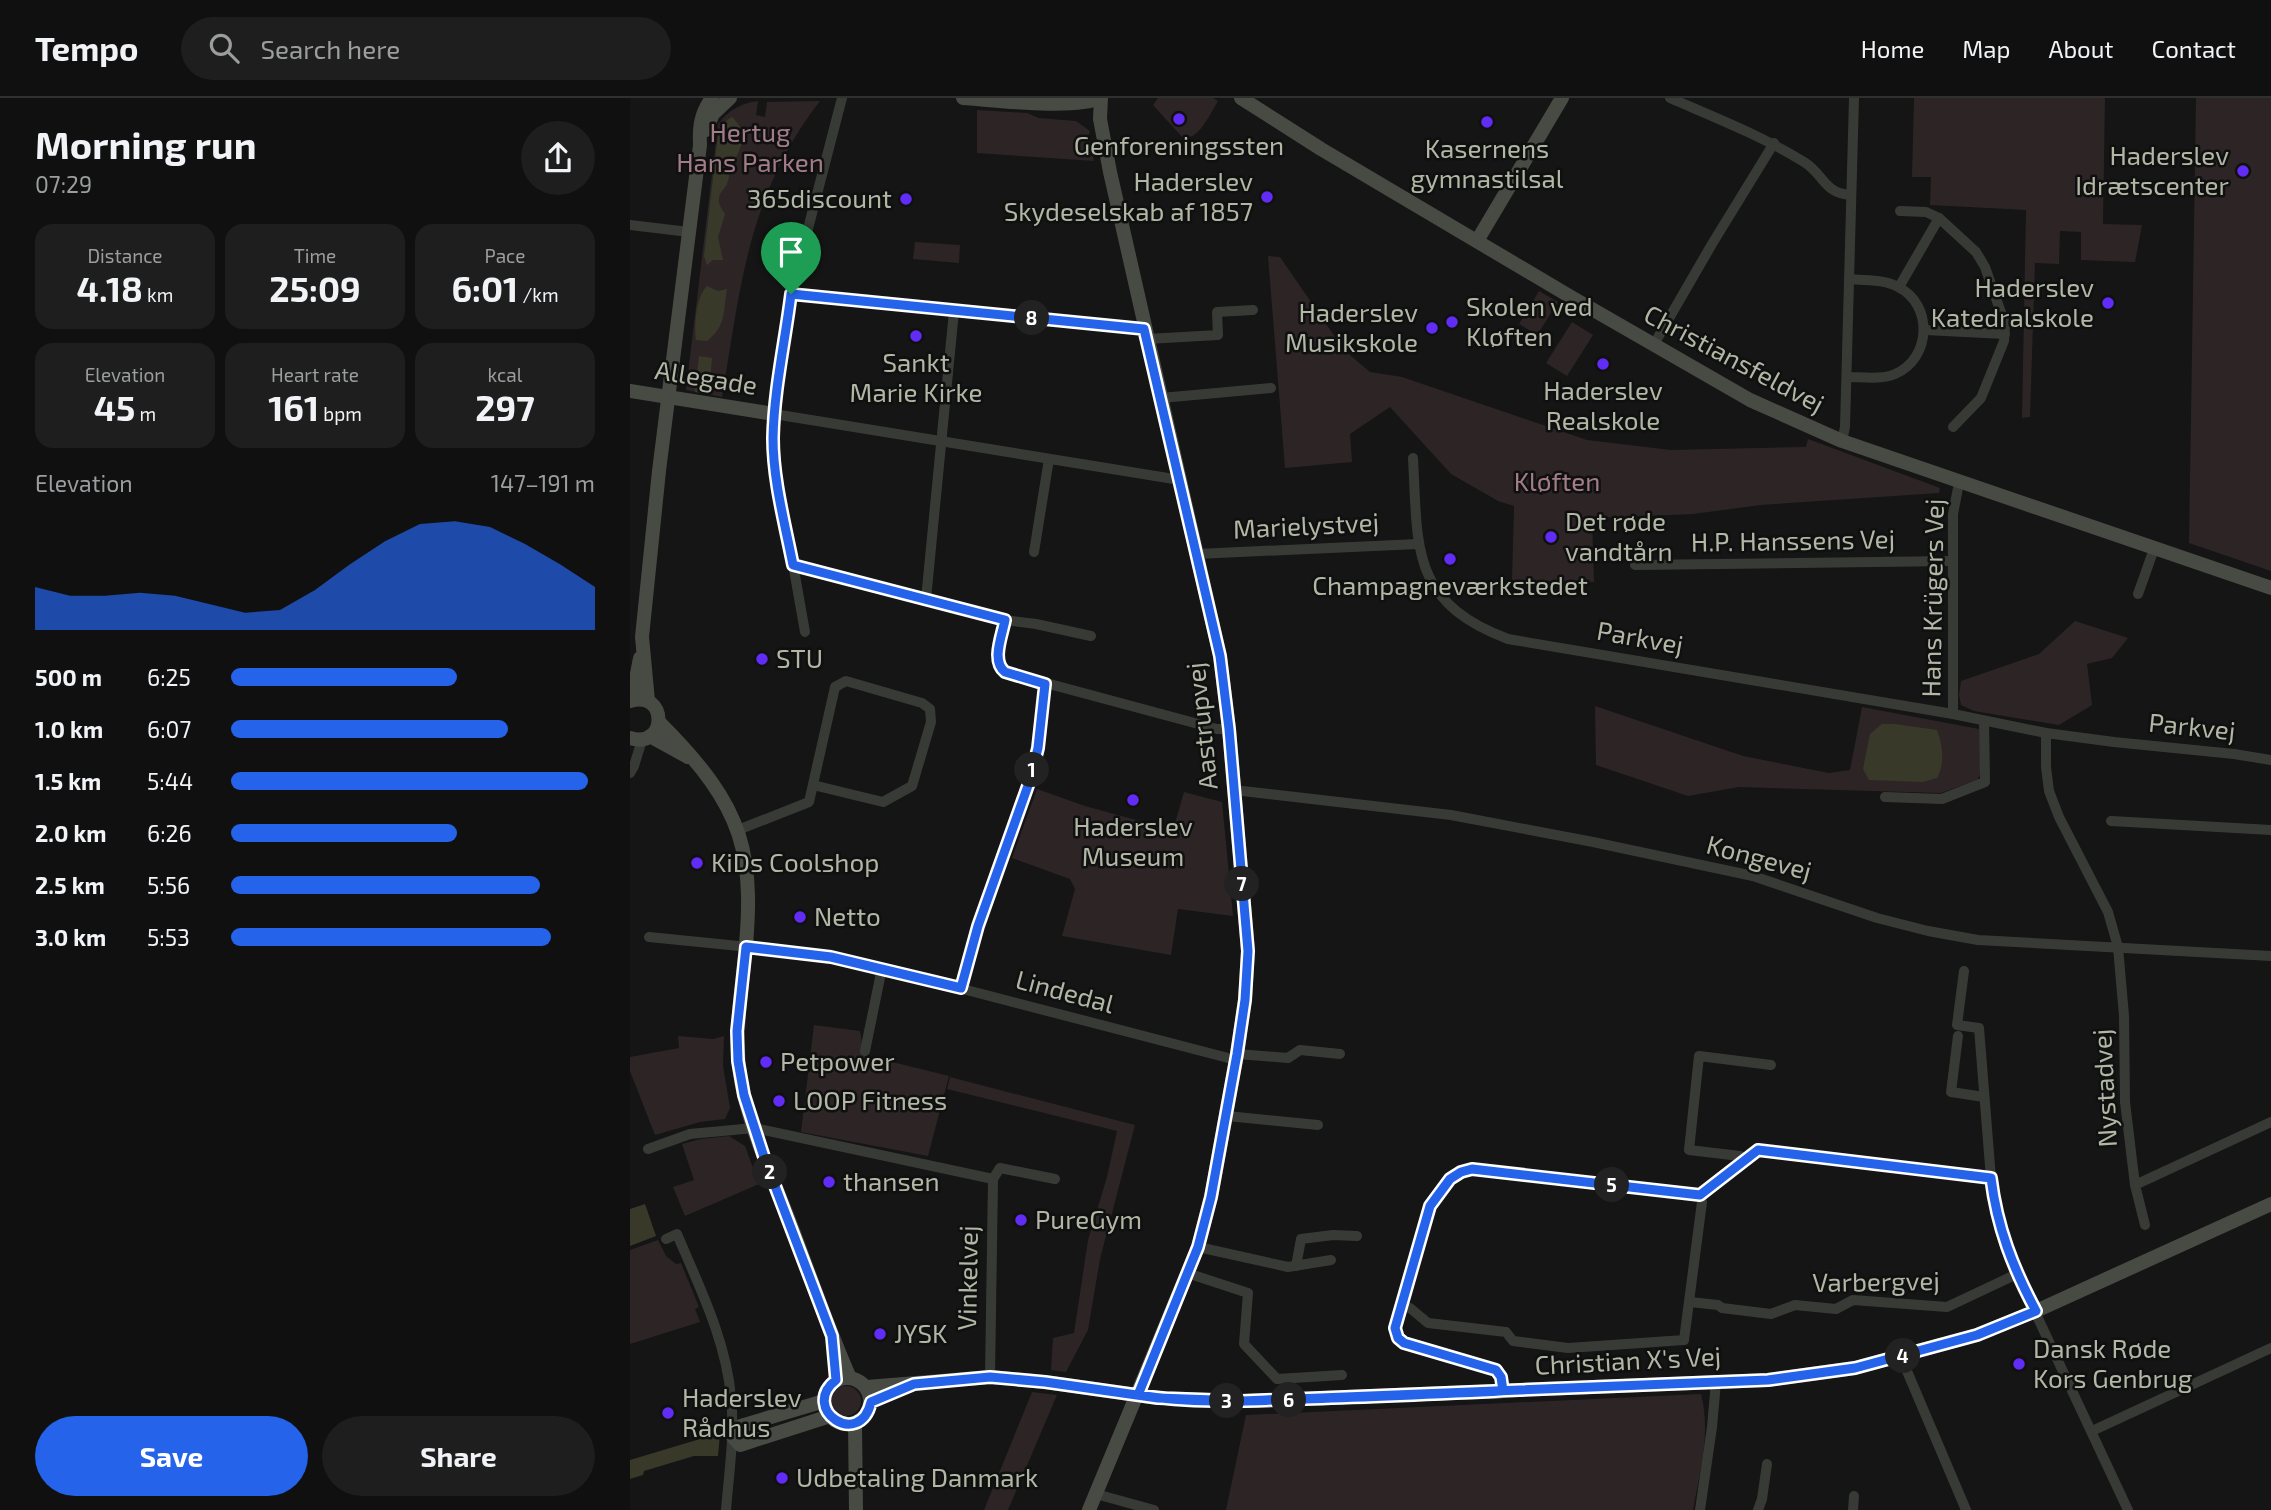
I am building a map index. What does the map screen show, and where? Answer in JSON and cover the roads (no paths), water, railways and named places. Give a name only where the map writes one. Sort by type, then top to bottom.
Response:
[{"type":"street","points":[[648,701],[631,701],[642,647],[659,471],[700,145],[701,118],[712,98]]},
{"type":"street","points":[[700,145],[713,114],[730,98]]},
{"type":"street","points":[[805,632],[775,461],[774,414],[791,294],[842,98]]},
{"type":"street","points":[[963,98],[1090,103],[1100,98]]},
{"type":"street","name":"Aastrupvej","points":[[1089,1510],[1198,1247],[1211,1197],[1237,1057],[1248,951],[1220,656],[1104,142],[1100,98]]},
{"type":"street","name":"Christiansfeldvej","points":[[1241,98],[1321,149],[1653,346],[1750,400],[1842,442],[2271,588]]},
{"type":"street","points":[[1477,241],[1562,98]]},
{"type":"street","points":[[1670,98],[1774,143],[1809,165],[1839,195],[1851,195]]},
{"type":"street","points":[[1842,442],[1847,377],[1854,98]]},
{"type":"street","points":[[1653,346],[1774,143]]},
{"type":"street","points":[[1900,211],[1926,212],[1939,218],[1976,252],[2005,324],[2004,341],[1981,398],[1953,427]]},
{"type":"street","points":[[1899,287],[1939,218]]},
{"type":"street","points":[[630,225],[689,232]]},
{"type":"street","points":[[1847,377],[1883,377],[1908,366],[1923,344],[1925,330],[1916,302],[1899,287],[1888,282],[1850,279]]},
{"type":"street","points":[[791,294],[1146,334],[1218,335],[1217,312],[1253,310]]},
{"type":"street","points":[[926,599],[954,311]]},
{"type":"street","points":[[1925,330],[2005,334]]},
{"type":"street","points":[[1161,398],[1271,388]]},
{"type":"street","name":"Allegade","points":[[630,391],[774,414]]},
{"type":"street","points":[[774,414],[1180,480]]},
{"type":"street","name":"Parkvej","points":[[1413,458],[1418,544],[1424,568],[1440,594],[1461,616],[1486,631],[1508,639],[1953,714],[2046,733],[2271,760]]},
{"type":"street","points":[[1034,552],[1049,459]]},
{"type":"street","name":"Hans Krügers Vej","points":[[1953,714],[1953,514],[1959,483]]},
{"type":"street","name":"Marielystvej","points":[[1197,554],[1418,544]]},
{"type":"street","points":[[2138,594],[2154,549]]},
{"type":"street","name":"H.P. Hanssens Vej","points":[[1635,565],[1952,561]]},
{"type":"street","points":[[793,565],[1005,620],[1091,636]]},
{"type":"street","points":[[1005,620],[997,659],[999,668],[1005,672],[1217,729],[1229,729]]},
{"type":"street","points":[[642,647],[648,701],[656,709],[659,722],[687,750],[721,796],[738,830],[746,859],[749,884],[746,947],[737,1031],[738,1061],[744,1095],[832,1336],[843,1379]]},
{"type":"street","points":[[738,830],[809,802],[835,687],[846,681],[922,703],[930,709],[931,722],[912,786],[883,802],[813,785]]},
{"type":"street","points":[[961,988],[978,926],[1030,780],[1038,748],[1045,684]]},
{"type":"street","points":[[1885,797],[1942,799],[1984,782],[1984,720]]},
{"type":"street","points":[[630,773],[641,738],[659,722]]},
{"type":"street","name":"Nystadvej","points":[[2046,733],[2049,791],[2059,817],[2108,912],[2118,947],[2124,1016],[2125,1102],[2135,1185],[2145,1225]]},
{"type":"street","points":[[641,738],[692,759]]},
{"type":"street","name":"Kongevej","points":[[1234,790],[1451,816],[1593,842],[1753,876],[1877,918],[1978,940],[2271,957]]},
{"type":"street","points":[[2110,821],[2271,830]]},
{"type":"street","name":"Lindedal","points":[[649,937],[798,952],[882,968],[1237,1057]]},
{"type":"street","points":[[865,1051],[882,968]]},
{"type":"street","points":[[1964,971],[1957,1025],[1979,1028],[1991,1178],[1996,1216],[2006,1250],[2128,1510]]},
{"type":"street","points":[[1958,1036],[1951,1092],[1984,1097]]},
{"type":"street","points":[[1237,1057],[1288,1058],[1300,1050],[1340,1054]]},
{"type":"street","points":[[1746,1158],[1689,1150],[1699,1056],[1771,1065]]},
{"type":"street","points":[[1227,1116],[1318,1125]]},
{"type":"street","points":[[2135,1185],[2271,1122]]},
{"type":"street","points":[[648,1149],[690,1134],[754,1128],[993,1178],[1000,1168],[1055,1179]]},
{"type":"street","points":[[1503,1391],[1501,1377],[1496,1370],[1404,1343],[1398,1338],[1395,1328],[1430,1206],[1450,1179],[1461,1172],[1472,1169],[1497,1171],[1700,1195],[1758,1150],[1991,1178]]},
{"type":"street","name":"Vinkelvej","points":[[990,1377],[993,1178]]},
{"type":"street","points":[[1402,1306],[1410,1308],[1427,1323],[1506,1332],[1513,1341],[1568,1348],[1684,1340],[1702,1202],[1700,1195]]},
{"type":"street","name":"Christian X's Vej","points":[[869,1395],[914,1384],[990,1377],[1192,1401],[1768,1380],[1855,1368],[1977,1335],[2036,1311],[2271,1203]]},
{"type":"street","points":[[666,1239],[677,1234],[717,1332],[726,1364],[733,1437],[726,1510]]},
{"type":"street","points":[[1296,1266],[1301,1239],[1333,1235],[1357,1237]]},
{"type":"street","points":[[1198,1247],[1288,1267],[1331,1260]]},
{"type":"street","points":[[1187,1273],[1248,1293],[1244,1344],[1277,1379],[1342,1375]]},
{"type":"street","name":"Varbergvej","points":[[1690,1302],[1771,1314],[1795,1306],[1836,1308],[1853,1300],[1947,1307],[2017,1274]]},
{"type":"street","points":[[2092,1431],[2271,1348]]},
{"type":"street","points":[[1901,1357],[1966,1510]]},
{"type":"street","points":[[733,1437],[740,1445],[865,1416],[869,1395],[858,1380],[843,1379],[827,1389],[824,1401]]},
{"type":"street","points":[[1700,1510],[1716,1382]]},
{"type":"street","points":[[733,1437],[741,1426],[824,1401]]},
{"type":"street","points":[[824,1401],[843,1421],[855,1471],[856,1510]]},
{"type":"street","points":[[1758,1510],[1767,1464]]},
{"type":"street","points":[[1096,1494],[1154,1510]]},
{"type":"street","points":[[1853,1510],[1854,1496]]},
{"type":"place","name":"Genforeningssten","points":[[1179,119]]},
{"type":"place","name":"Kasernens gymnastilsal","points":[[1487,122]]},
{"type":"place","name":"Haderslev Idrætscenter","points":[[2243,171]]},
{"type":"place","name":"Haderslev Skydeselskab af 1857","points":[[1267,197]]},
{"type":"place","name":"365discount","points":[[906,199]]},
{"type":"place","name":"Haderslev Katedralskole","points":[[2108,303]]},
{"type":"place","name":"Skolen ved Kløften","points":[[1452,322]]},
{"type":"place","name":"Haderslev Musikskole","points":[[1432,328]]},
{"type":"place","name":"Sankt Marie Kirke","points":[[916,336]]},
{"type":"place","name":"Haderslev Realskole","points":[[1603,364]]},
{"type":"place","name":"Det røde vandtårn","points":[[1551,537]]},
{"type":"place","name":"Champagneværkstedet","points":[[1450,559]]},
{"type":"place","name":"STU","points":[[762,659]]},
{"type":"place","name":"Haderslev Museum","points":[[1133,800]]},
{"type":"place","name":"KiDs Coolshop","points":[[697,863]]},
{"type":"place","name":"Netto","points":[[800,917]]},
{"type":"place","name":"Petpower","points":[[766,1062]]},
{"type":"place","name":"LOOP Fitness","points":[[779,1101]]},
{"type":"place","name":"thansen","points":[[829,1182]]},
{"type":"place","name":"PureGym","points":[[1021,1220]]},
{"type":"place","name":"JYSK","points":[[880,1334]]},
{"type":"place","name":"Dansk Røde Kors Genbrug","points":[[2019,1364]]},
{"type":"place","name":"Haderslev Rådhus","points":[[668,1413]]},
{"type":"place","name":"Udbetaling Danmark","points":[[782,1478]]},
{"type":"park label","name":"Hertug Hans Parken","points":[[750,148]]},
{"type":"park label","name":"Kløften","points":[[1557,482]]}]
